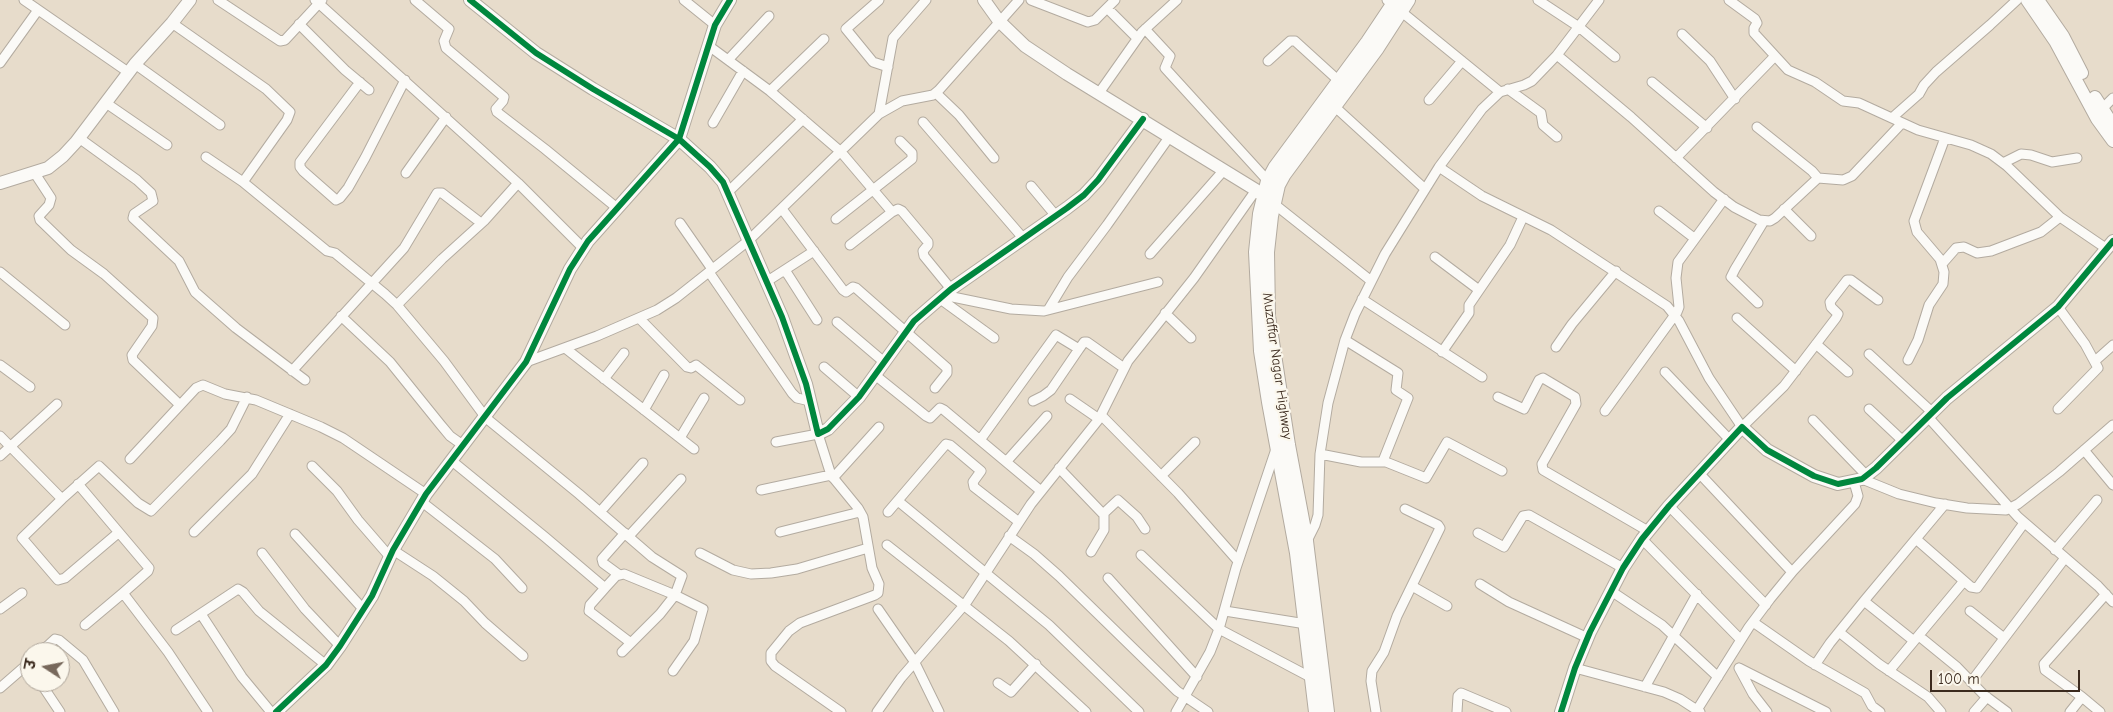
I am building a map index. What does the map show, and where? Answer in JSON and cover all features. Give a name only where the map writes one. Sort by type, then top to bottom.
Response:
[{"type":"main road","name":"Muzaffar Nagar Highway","points":[[1316,712],[1297,553],[1261,350],[1256,252],[1264,196],[1268,181],[1275,168],[1397,3]]},
{"type":"main road","name":"Muzaffar Nagar Highway","points":[[1264,196],[1278,185],[1334,106],[1397,3]]},
{"type":"main road","name":"Muzaffar Nagar Highway","points":[[1264,196],[1268,316],[1288,445],[1306,541],[1327,712]]},
{"type":"street","points":[[24,0],[220,126]]},
{"type":"street","points":[[0,183],[52,166],[79,138],[131,68],[190,0]]},
{"type":"street","points":[[218,0],[278,41],[285,40],[319,1],[518,183],[583,248]]},
{"type":"street","points":[[415,0],[449,29],[444,41],[446,48],[504,96],[503,101],[496,108],[497,112],[545,148],[617,208]]},
{"type":"street","points":[[470,0],[536,53],[679,139],[710,167],[723,182],[782,317],[810,401],[832,477],[860,512],[872,568],[879,584],[878,594],[800,623],[789,631],[771,653],[770,657],[775,666],[841,712]]},
{"type":"street","points":[[684,0],[715,25]]},
{"type":"street","points":[[276,712],[326,665],[364,610],[379,584],[391,553],[424,498],[486,418],[526,362],[570,269],[583,248],[679,139],[715,25],[730,0]]},
{"type":"street","points":[[879,0],[846,29],[873,62],[888,67]]},
{"type":"street","points":[[879,114],[896,33],[926,0]]},
{"type":"street","points":[[984,0],[999,21],[1025,46],[1264,196],[1370,280]]},
{"type":"street","points":[[526,362],[639,318],[657,310],[676,298],[748,242],[879,114],[902,101],[926,97],[936,93],[1019,0]]},
{"type":"street","points":[[1032,0],[1088,22],[1095,20],[1115,0]]},
{"type":"street","points":[[1099,93],[1137,38],[1177,0]]},
{"type":"street","points":[[1538,0],[1579,27],[1615,57]]},
{"type":"street","points":[[1297,553],[1315,525],[1318,515],[1320,454],[1328,403],[1345,340],[1370,280],[1439,167],[1482,109],[1504,91],[1524,85],[1532,80],[1557,55],[1599,0]]},
{"type":"street","points":[[1439,167],[1482,196],[1551,230],[1660,300],[1675,316],[1709,378],[1742,427],[1767,450],[1814,476],[1838,484],[1861,479],[1973,376],[2058,307],[2110,245],[2060,217],[1991,154],[1972,145],[1902,123],[1893,117],[1859,103],[1842,101],[1815,82],[1788,70],[1754,33],[1757,23],[1755,19],[1729,0]]},
{"type":"street","points":[[1893,117],[1918,94],[1924,84],[1936,72],[2017,0]]},
{"type":"street","points":[[2027,0],[2055,41],[2099,113],[2113,125]]},
{"type":"street","points":[[2038,0],[2063,36],[2113,141]]},
{"type":"street","points":[[1397,3],[1462,61],[1504,91],[1541,113],[1543,125],[1557,137]]},
{"type":"street","points":[[1107,8],[1137,38]]},
{"type":"street","points":[[0,63],[38,10]]},
{"type":"street","points":[[728,60],[769,16]]},
{"type":"street","points":[[172,23],[266,90],[290,112],[288,120],[243,182]]},
{"type":"street","points":[[299,24],[369,90]]},
{"type":"street","points":[[1145,29],[1170,56],[1165,68],[1268,181]]},
{"type":"street","points":[[1682,34],[1710,61],[1735,98]]},
{"type":"street","points":[[770,91],[824,39]]},
{"type":"street","points":[[1268,61],[1290,41],[1295,41],[1339,80]]},
{"type":"street","points":[[709,46],[770,91],[841,152],[892,212]]},
{"type":"street","points":[[1557,55],[1632,117],[1724,199],[1753,218],[1764,222]]},
{"type":"street","points":[[1676,158],[1775,56]]},
{"type":"street","points":[[1429,100],[1462,61]]},
{"type":"street","points":[[713,123],[743,71]]},
{"type":"street","points":[[360,82],[299,164],[303,171],[336,200],[348,188],[405,80]]},
{"type":"street","points":[[1652,82],[1707,128]]},
{"type":"street","points":[[936,93],[968,125],[994,158]]},
{"type":"street","points":[[2099,113],[2113,98]]},
{"type":"street","points":[[106,103],[167,145]]},
{"type":"street","points":[[1334,106],[1425,189]]},
{"type":"street","points":[[406,173],[446,117]]},
{"type":"street","points":[[728,192],[803,119]]},
{"type":"street","points":[[776,442],[818,434],[828,429],[859,397],[914,321],[945,294],[1056,216],[1084,194],[1098,180],[1144,120]]},
{"type":"street","points":[[923,122],[1023,238]]},
{"type":"street","points":[[1758,303],[1731,278],[1734,269],[1764,222],[1775,218],[1818,178],[1843,180],[1852,176],[1902,123]]},
{"type":"street","points":[[1757,127],[1812,170],[1818,178]]},
{"type":"street","points":[[1048,310],[1068,277],[1170,136]]},
{"type":"street","points":[[79,138],[137,180],[151,193],[153,201],[134,214],[134,221],[179,261],[195,292],[236,328],[304,380]]},
{"type":"street","points":[[1908,360],[1918,340],[1929,305],[1943,284],[1940,259],[1917,232],[1914,221],[1945,138]]},
{"type":"street","points":[[836,219],[913,157],[912,153],[900,141]]},
{"type":"street","points":[[2003,163],[2021,154],[2031,155],[2052,162],[2077,158]]},
{"type":"street","points":[[206,157],[243,182],[316,243],[327,251],[334,252],[397,305],[444,361],[486,418],[652,556],[682,576],[675,595],[660,614],[622,652]]},
{"type":"street","points":[[1150,254],[1224,170]]},
{"type":"street","points":[[34,172],[51,198],[49,205],[39,216],[40,220],[71,250],[104,274],[153,318],[153,323],[132,355],[133,360],[180,405]]},
{"type":"street","points":[[397,305],[442,258],[481,223],[518,183]]},
{"type":"street","points":[[1030,186],[1042,197],[1056,216]]},
{"type":"street","points":[[292,371],[404,248],[438,193],[442,193],[481,223]]},
{"type":"street","points":[[877,712],[914,661],[963,605],[1018,522],[1100,417],[1124,368],[1165,313],[1264,196]]},
{"type":"street","points":[[1605,411],[1675,316],[1679,307],[1676,294],[1678,262],[1724,199]]},
{"type":"street","points":[[782,209],[843,290],[846,292],[853,287],[856,288],[948,369],[935,388]]},
{"type":"street","points":[[850,246],[892,212],[900,209],[928,242],[923,251],[924,256],[945,294],[994,338]]},
{"type":"street","points":[[1784,210],[1811,236]]},
{"type":"street","points":[[1659,211],[1694,238]]},
{"type":"street","points":[[1442,352],[1469,313],[1469,305],[1510,245],[1524,217]]},
{"type":"street","points":[[1942,264],[1956,248],[1964,247],[1977,252],[1984,252],[2034,235],[2046,229],[2060,217]]},
{"type":"street","points":[[680,223],[792,393],[798,398],[810,401]]},
{"type":"street","points":[[766,282],[814,252]]},
{"type":"street","points":[[1435,257],[1479,290]]},
{"type":"street","points":[[785,270],[817,320]]},
{"type":"street","points":[[1556,347],[1576,318],[1616,271]]},
{"type":"street","points":[[0,272],[65,325]]},
{"type":"street","points":[[1562,712],[1575,668],[1588,638],[1623,568],[1645,535],[1729,439],[1767,404],[1796,371],[1837,316],[1830,302],[1847,280],[1851,280],[1878,300]]},
{"type":"street","points":[[945,294],[1012,309],[1048,310],[1158,282]]},
{"type":"street","points":[[1362,299],[1482,377]]},
{"type":"street","points":[[2058,307],[2098,366],[2097,370],[2065,399],[2058,409]]},
{"type":"street","points":[[1165,313],[1191,338]]},
{"type":"street","points":[[341,316],[390,362],[450,436],[464,446]]},
{"type":"street","points":[[639,318],[686,367],[690,368],[696,365],[740,400]]},
{"type":"street","points":[[1737,318],[1796,371]]},
{"type":"street","points":[[837,322],[884,362]]},
{"type":"street","points":[[980,440],[1056,335],[1078,349]]},
{"type":"street","points":[[1345,340],[1397,372],[1399,375],[1396,390],[1408,398],[1383,461]]},
{"type":"street","points":[[1032,401],[1050,390],[1084,342],[1087,342],[1124,368]]},
{"type":"street","points":[[1816,344],[1848,372]]},
{"type":"street","points":[[2094,361],[2113,345]]},
{"type":"street","points":[[565,348],[694,449]]},
{"type":"street","points":[[604,378],[624,353]]},
{"type":"street","points":[[1870,354],[1930,415],[2010,509],[2113,602]]},
{"type":"street","points":[[0,365],[30,387]]},
{"type":"street","points":[[824,367],[859,397]]},
{"type":"street","points":[[1665,372],[1729,439]]},
{"type":"street","points":[[644,410],[664,375]]},
{"type":"street","points":[[875,375],[930,418],[938,409],[942,408],[1041,491]]},
{"type":"street","points":[[1498,397],[1524,409],[1539,380],[1543,378],[1575,397],[1576,404],[1542,467],[1546,473],[1645,535],[1741,640]]},
{"type":"street","points":[[130,459],[196,388],[202,385],[225,394],[247,397],[343,438],[424,498],[494,559],[522,588]]},
{"type":"street","points":[[118,533],[65,578],[58,580],[22,538],[24,534],[99,466],[138,503],[148,511],[153,510],[231,428],[247,397]]},
{"type":"street","points":[[680,438],[704,398]]},
{"type":"street","points":[[1070,399],[1100,417],[1178,493],[1238,561]]},
{"type":"street","points":[[0,456],[57,404]]},
{"type":"street","points":[[1869,409],[1903,441]]},
{"type":"street","points":[[194,532],[252,474],[290,414]]},
{"type":"street","points":[[1006,462],[1047,416]]},
{"type":"street","points":[[1812,420],[1861,479],[1899,494],[1945,504],[1994,511],[2010,509],[2059,472],[2113,425]]},
{"type":"street","points":[[761,490],[832,477],[879,427]]},
{"type":"street","points":[[0,436],[62,499]]},
{"type":"street","points":[[1161,476],[1195,442]]},
{"type":"street","points":[[1320,454],[1361,462],[1383,461],[1427,478],[1447,442],[1502,471]]},
{"type":"street","points":[[888,512],[945,445],[948,444],[982,471],[973,482],[974,487],[1018,522]]},
{"type":"street","points":[[1176,712],[1210,652],[1219,629],[1238,561],[1277,447]]},
{"type":"street","points":[[2084,450],[2113,485]]},
{"type":"street","points":[[452,461],[605,588]]},
{"type":"street","points":[[600,512],[643,463]]},
{"type":"street","points":[[312,466],[337,491],[358,520],[391,553],[433,576],[464,601],[485,623],[523,656]]},
{"type":"street","points":[[1059,468],[1103,514],[1104,530],[1090,552]]},
{"type":"street","points":[[1699,473],[1792,572]]},
{"type":"street","points":[[673,671],[694,641],[704,613],[703,609],[624,574],[618,574],[603,563],[602,559],[681,479]]},
{"type":"street","points":[[1575,668],[1645,687],[1680,699],[1699,711],[1753,622],[1792,572],[1855,504],[1861,479]]},
{"type":"street","points":[[78,484],[149,568],[148,571],[85,625]]},
{"type":"street","points":[[1103,514],[1118,500],[1137,517],[1145,529]]},
{"type":"street","points":[[2055,550],[2098,500]]},
{"type":"street","points":[[898,501],[1049,625],[1139,712]]},
{"type":"street","points":[[1815,665],[1864,601],[1945,504]]},
{"type":"street","points":[[1669,506],[1766,605]]},
{"type":"street","points":[[1376,712],[1371,681],[1372,671],[1384,652],[1412,586],[1440,528],[1405,509]]},
{"type":"street","points":[[780,532],[860,512]]},
{"type":"street","points":[[1478,533],[1504,547],[1523,516],[1529,515],[1623,568]]},
{"type":"street","points":[[1916,538],[1974,588],[1980,586],[2024,523]]},
{"type":"street","points":[[295,534],[364,610]]},
{"type":"street","points":[[1009,536],[1034,554],[1059,576],[1185,697],[1208,712]]},
{"type":"street","points":[[886,545],[1036,664],[1086,712]]},
{"type":"street","points":[[700,553],[733,570],[751,574],[797,569],[868,548]]},
{"type":"street","points":[[262,553],[305,609],[340,646]]},
{"type":"street","points":[[1141,555],[1219,629],[1312,678]]},
{"type":"street","points":[[1970,682],[2065,558]]},
{"type":"street","points":[[618,574],[590,605],[589,611],[631,643]]},
{"type":"street","points":[[1108,578],[1197,677]]},
{"type":"street","points":[[1889,671],[1964,581]]},
{"type":"street","points":[[1480,584],[1509,602],[1588,638]]},
{"type":"street","points":[[1412,586],[1447,606]]},
{"type":"street","points":[[176,630],[238,589],[243,592],[259,611],[326,665]]},
{"type":"street","points":[[1612,591],[1674,636],[1718,677]]},
{"type":"street","points":[[0,609],[22,593]]},
{"type":"street","points":[[123,593],[168,652],[208,712]]},
{"type":"street","points":[[1645,687],[1698,594]]},
{"type":"street","points":[[2100,712],[2045,670],[2044,664],[2106,594]]},
{"type":"street","points":[[1864,601],[1957,667],[1970,682],[2008,712]]},
{"type":"street","points":[[878,609],[914,661],[939,712]]},
{"type":"street","points":[[1225,611],[1306,624]]},
{"type":"street","points":[[1970,611],[2004,638]]},
{"type":"street","points":[[201,614],[242,677],[271,712]]},
{"type":"street","points":[[1753,622],[1815,665],[1866,694],[1872,706],[1880,712]]},
{"type":"street","points":[[1839,632],[1889,671],[1928,697],[1941,712]]},
{"type":"street","points":[[70,649],[83,660],[114,712]]},
{"type":"street","points":[[1732,656],[1753,694],[1767,712]]},
{"type":"street","points":[[998,683],[1011,692],[1036,664]]},
{"type":"street","points":[[1739,668],[1826,712]]},
{"type":"street","points":[[0,688],[20,672]]},
{"type":"street","points":[[47,692],[60,712]]},
{"type":"street","points":[[1458,712],[1458,696],[1460,693],[1506,712]]},
{"type":"street","points":[[1974,712],[1987,697]]},
{"type":"street","points":[[2070,712],[2082,698]]},
{"type":"cycle path","points":[[470,0],[536,53],[679,139],[710,167],[723,182],[782,317],[806,384],[818,434],[828,429],[859,397],[914,321],[951,289],[1084,195],[1098,180],[1143,119]]},
{"type":"cycle path","points":[[276,712],[326,665],[340,646],[372,596],[393,550],[426,494],[526,362],[570,269],[588,241],[679,139],[715,25],[730,0]]},
{"type":"cycle path","points":[[1561,712],[1575,668],[1590,632],[1623,568],[1642,539],[1669,506],[1742,427],[1767,450],[1814,476],[1838,484],[1862,479],[1876,468],[1947,398],[2058,307],[2113,241]]}]
